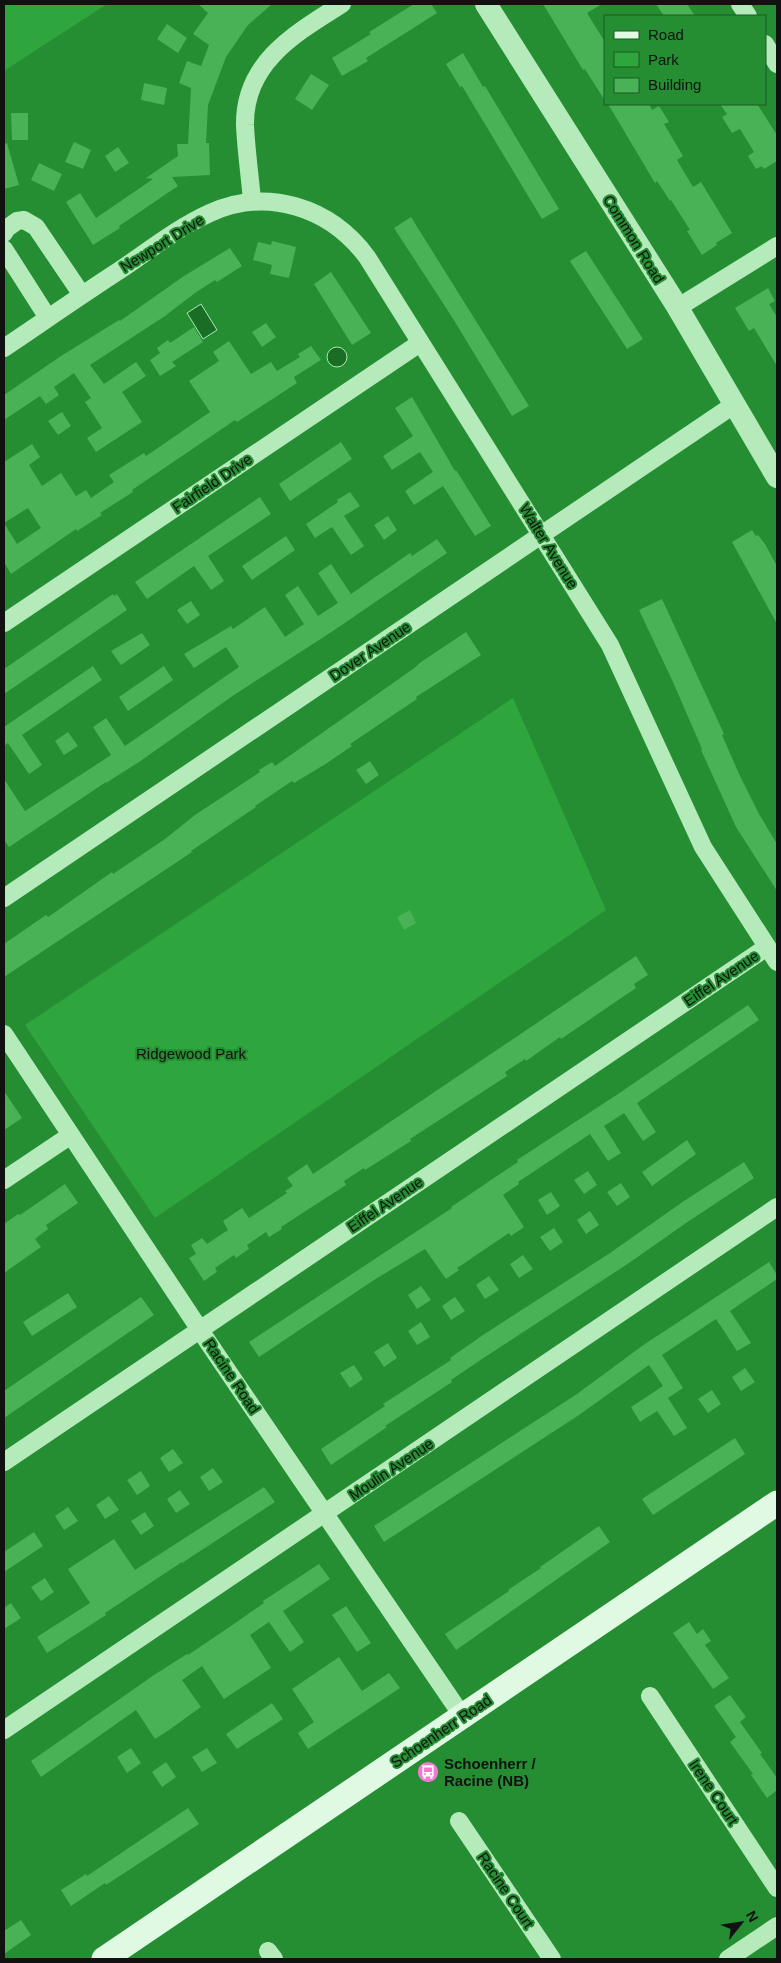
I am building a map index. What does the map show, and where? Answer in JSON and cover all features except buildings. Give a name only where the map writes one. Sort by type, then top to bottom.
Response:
[{"type":"main road","name":"Schoenherr Road","points":[[104,1959],[777,1503]]},
{"type":"street","points":[[252,201],[245,124],[251,90],[271,55],[292,36],[342,4]]},
{"type":"street","name":"Common Road","points":[[486,4],[677,308],[777,477]]},
{"type":"street","points":[[740,4],[747,15]]},
{"type":"street","points":[[766,46],[777,64]]},
{"type":"street","name":"Newport Drive","points":[[4,348],[189,224],[226,207],[252,201]]},
{"type":"street","name":"Walter Avenue","points":[[252,201],[287,205],[317,214],[346,232],[367,257],[610,645],[703,847],[777,962]]},
{"type":"street","points":[[4,234],[6,229],[17,221],[30,222],[36,227],[82,295]]},
{"type":"street","points":[[677,308],[777,246]]},
{"type":"street","points":[[4,249],[48,318]]},
{"type":"street","name":"Fairfield Drive","points":[[4,623],[420,343]]},
{"type":"street","name":"Dover Avenue","points":[[4,898],[735,404]]},
{"type":"street","name":"Eiffel Avenue","points":[[4,1462],[767,947]]},
{"type":"street","name":"Racine Road","points":[[4,1034],[200,1329],[463,1717]]},
{"type":"street","points":[[4,1180],[71,1135]]},
{"type":"street","name":"Moulin Avenue","points":[[4,1730],[777,1207]]},
{"type":"street","name":"Irene Court","points":[[650,1696],[777,1888]]},
{"type":"street","name":"Racine Court","points":[[459,1821],[552,1959]]},
{"type":"street","points":[[728,1959],[777,1926]]},
{"type":"green space","points":[[4,4],[107,4],[4,71]]},
{"type":"green space","name":"Ridgewood Park","points":[[513,698],[606,910],[155,1218],[25,1025]]},
{"type":"shaded area","points":[[201,304],[217,330],[203,339],[187,313]]},
{"type":"shaded area","points":[[337,347],[344,350],[347,357],[344,364],[337,367],[330,364],[327,357],[330,350]]},
{"type":"place","name":"Schoenherr / Racine (NB)","points":[[428,1772]]}]
